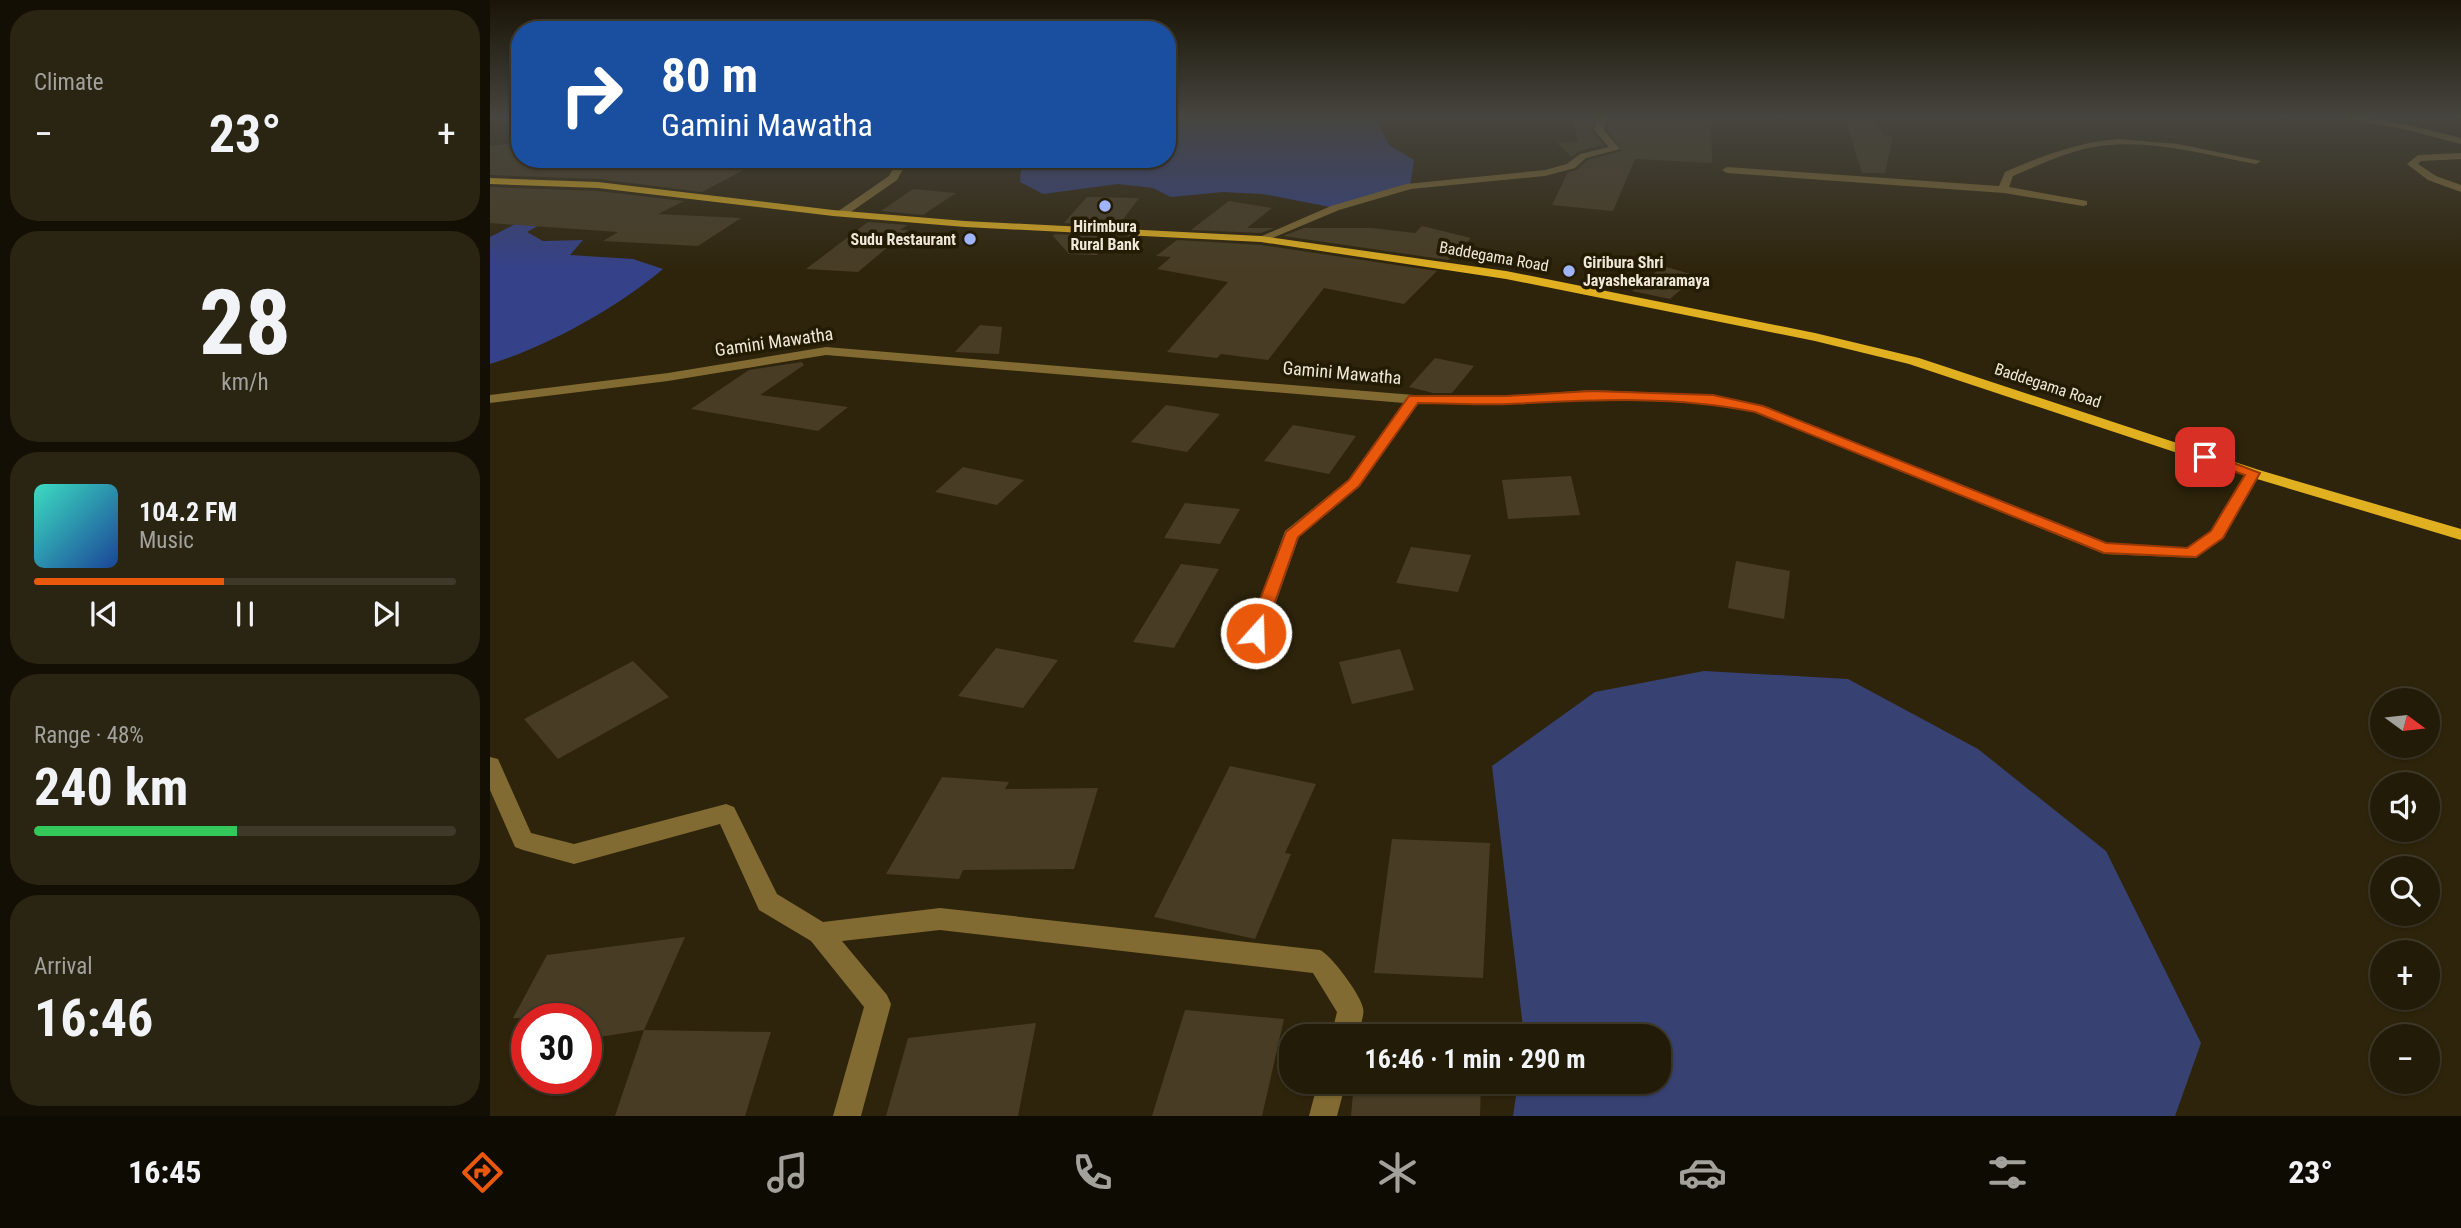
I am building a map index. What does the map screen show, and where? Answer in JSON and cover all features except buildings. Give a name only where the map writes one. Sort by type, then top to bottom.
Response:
[{"type":"main road","name":"Baddegama Road","points":[[490,181],[597,185],[841,214],[965,224],[1261,239],[1506,275],[1618,295],[1914,361],[2253,473],[2461,535]]},
{"type":"street","points":[[841,214],[893,178],[898,168]]},
{"type":"street","points":[[1261,239],[1335,208],[1410,186],[1545,173],[1564,168]]},
{"type":"street","points":[[2003,189],[2009,174],[2023,168]]},
{"type":"street","points":[[2418,168],[2432,178],[2461,189]]},
{"type":"street","points":[[1727,170],[1783,176],[2003,189],[2056,196],[2083,203]]},
{"type":"street","name":"Gamini Mawatha","points":[[490,399],[668,377],[826,351],[1414,399],[1506,400],[1591,394],[1713,399],[1759,409],[2104,548],[2190,554],[2217,534],[2253,473]]},
{"type":"street","points":[[1256,633],[1291,535],[1354,483],[1414,399]]},
{"type":"street","points":[[490,765],[523,840],[575,855],[726,813],[768,902],[820,933],[878,1004],[847,1116]]},
{"type":"street","points":[[820,933],[940,919],[1320,962],[1350,1010],[1347,1024]]},
{"type":"street","points":[[1323,1116],[1329,1094]]},
{"type":"shaded area","points":[[1021,168],[1413,168],[1410,186],[1335,208],[1263,194],[1223,192],[1171,197],[1153,188],[1118,184],[1043,194],[1020,182]]},
{"type":"shaded area","points":[[519,222],[545,222],[527,232],[543,241],[583,240],[570,255],[633,259],[663,269],[581,324],[535,347],[490,364],[490,237]]},
{"type":"shaded area","points":[[1704,671],[1848,679],[1978,749],[2106,851],[2201,1043],[2175,1116],[1513,1116],[1516,1094],[1671,1094],[1671,1024],[1523,1024],[1492,766],[1595,692]]},
{"type":"place","name":"Hirimbura Rural Bank","points":[[1105,206]]},
{"type":"place","name":"Sudu Restaurant","points":[[970,239]]},
{"type":"place","name":"Giribura Shri Jayashekararamaya","points":[[1569,271]]},
{"type":"route","points":[[1256,633],[1291,535],[1354,483],[1414,399],[1506,400],[1591,394],[1713,399],[1759,409],[2104,548],[2190,554],[2217,534],[2253,473],[2205,457]]}]
